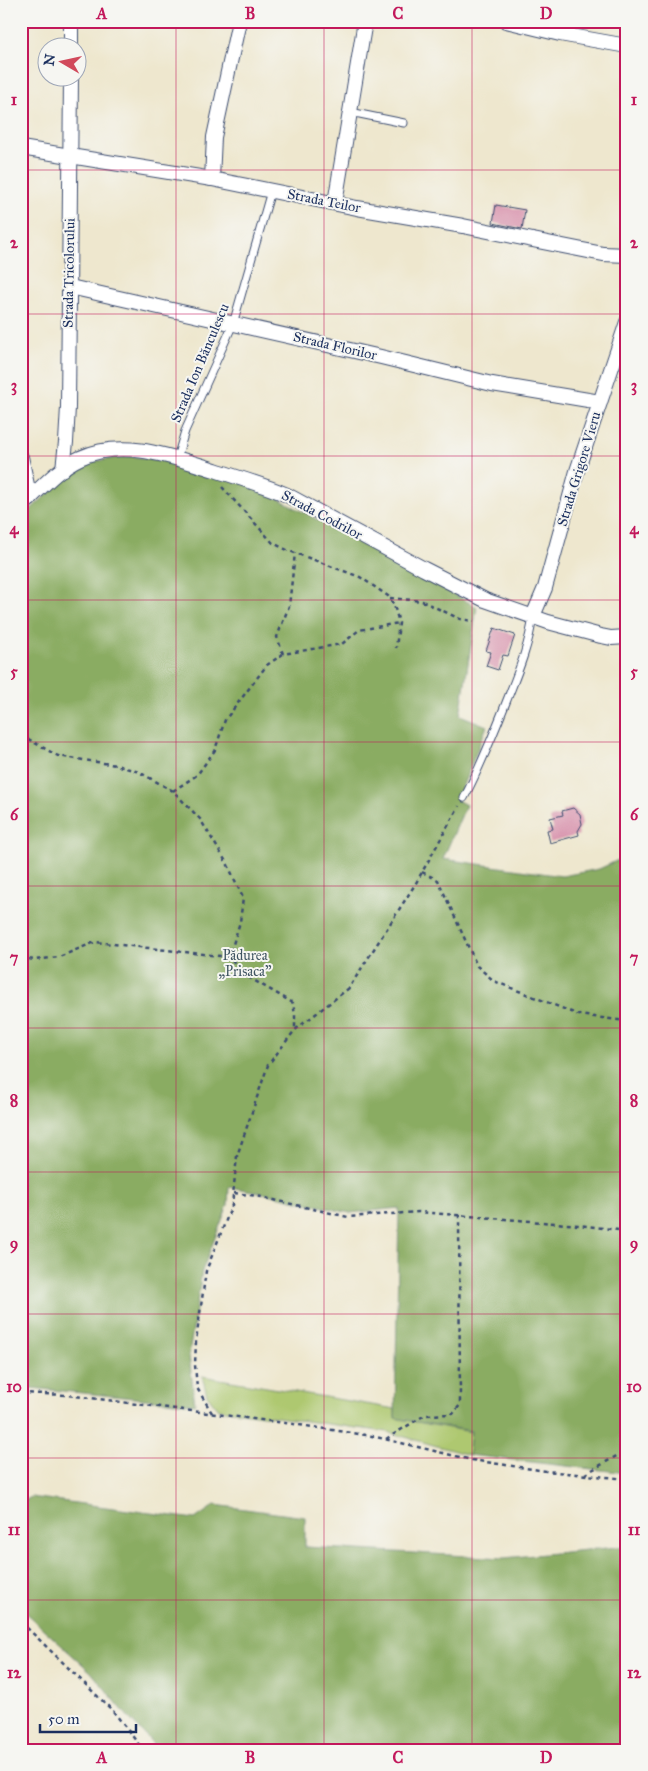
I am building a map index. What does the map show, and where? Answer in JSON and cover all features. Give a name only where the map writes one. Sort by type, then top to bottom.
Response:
[{"type":"street","points":[[71,21],[71,38]]},
{"type":"street","points":[[212,179],[214,137],[239,21]]},
{"type":"street","points":[[335,204],[366,21]]},
{"type":"street","points":[[506,21],[560,34],[627,46]]},
{"type":"street","name":"Strada Tricolorului","points":[[63,469],[68,407],[71,88]]},
{"type":"street","name":"Strada Teilor","points":[[21,148],[212,179],[603,254],[627,255]]},
{"type":"street","name":"Strada Florilor","points":[[70,287],[492,384],[578,400],[600,402]]},
{"type":"street","name":"Strada Grigore Vieru","points":[[533,616],[544,588],[577,471],[627,322]]},
{"type":"street","name":"Strada Codrilor","points":[[25,503],[63,469],[80,458],[99,452],[134,450],[176,458],[274,489],[424,570],[477,596],[548,622],[611,638],[627,637]]},
{"type":"street","points":[[21,458],[25,503]]},
{"type":"lane","points":[[350,112],[404,122]]},
{"type":"lane","name":"Strada Ion Bănculescu","points":[[176,458],[185,431],[233,324],[271,191]]},
{"type":"lane","points":[[464,798],[480,766],[524,658],[533,616]]},
{"type":"path","points":[[204,467],[273,543],[360,577],[390,598],[399,623],[396,648]]},
{"type":"path","points":[[283,654],[277,637],[289,606],[295,553]]},
{"type":"path","points":[[390,598],[422,602],[460,619],[474,620]]},
{"type":"path","points":[[172,791],[197,775],[215,750],[225,720],[267,665],[283,654],[342,644],[359,630],[399,623]]},
{"type":"path","points":[[21,735],[58,756],[116,765],[140,772],[172,791],[200,819],[228,865],[243,898],[240,922],[229,957]]},
{"type":"path","points":[[212,1413],[197,1388],[195,1366],[196,1341],[206,1270],[232,1205],[237,1156],[268,1064],[295,1030],[349,988],[422,872],[464,798]]},
{"type":"path","points":[[422,872],[438,880],[477,966],[494,982],[579,1015],[627,1021]]},
{"type":"path","points":[[21,958],[35,960],[59,956],[96,942],[229,957],[250,978],[293,1003],[295,1030]]},
{"type":"path","points":[[234,1194],[257,1196],[348,1217],[419,1212],[579,1224],[627,1231]]},
{"type":"path","points":[[386,1439],[425,1415],[454,1414],[460,1405],[459,1215]]},
{"type":"path","points":[[21,1393],[67,1395],[212,1413],[372,1436],[472,1460],[627,1479]]},
{"type":"path","points":[[585,1475],[627,1450]]},
{"type":"path","points":[[21,1498],[27,1494]]},
{"type":"path","points":[[21,1622],[113,1712],[143,1750]]},
{"type":"green space","name":"Pădurea „Prisaca”","points":[[130,456],[173,462],[261,489],[477,607],[460,715],[487,726],[457,800],[466,805],[443,859],[562,876],[599,869],[627,856],[627,1473],[469,1455],[471,1431],[395,1418],[399,1208],[350,1213],[229,1187],[228,1205],[202,1271],[189,1355],[195,1404],[21,1387],[21,518],[72,472],[96,461]]},
{"type":"green space","points":[[202,1376],[395,1409],[395,1418],[471,1432],[469,1455],[387,1432],[218,1409],[207,1395]]},
{"type":"green space","points":[[31,1497],[195,1519],[215,1505],[305,1517],[305,1547],[504,1558],[627,1546],[627,1750],[159,1750],[91,1672],[21,1609],[21,1503]]},
{"type":"building","points":[[496,205],[525,210],[522,229],[493,223]]},
{"type":"building","points":[[494,628],[515,635],[508,656],[503,655],[498,670],[486,666],[491,652],[486,651]]},
{"type":"building","points":[[573,808],[580,814],[582,824],[578,831],[579,835],[550,843],[547,830],[553,829],[550,818],[563,815],[562,811]]}]
